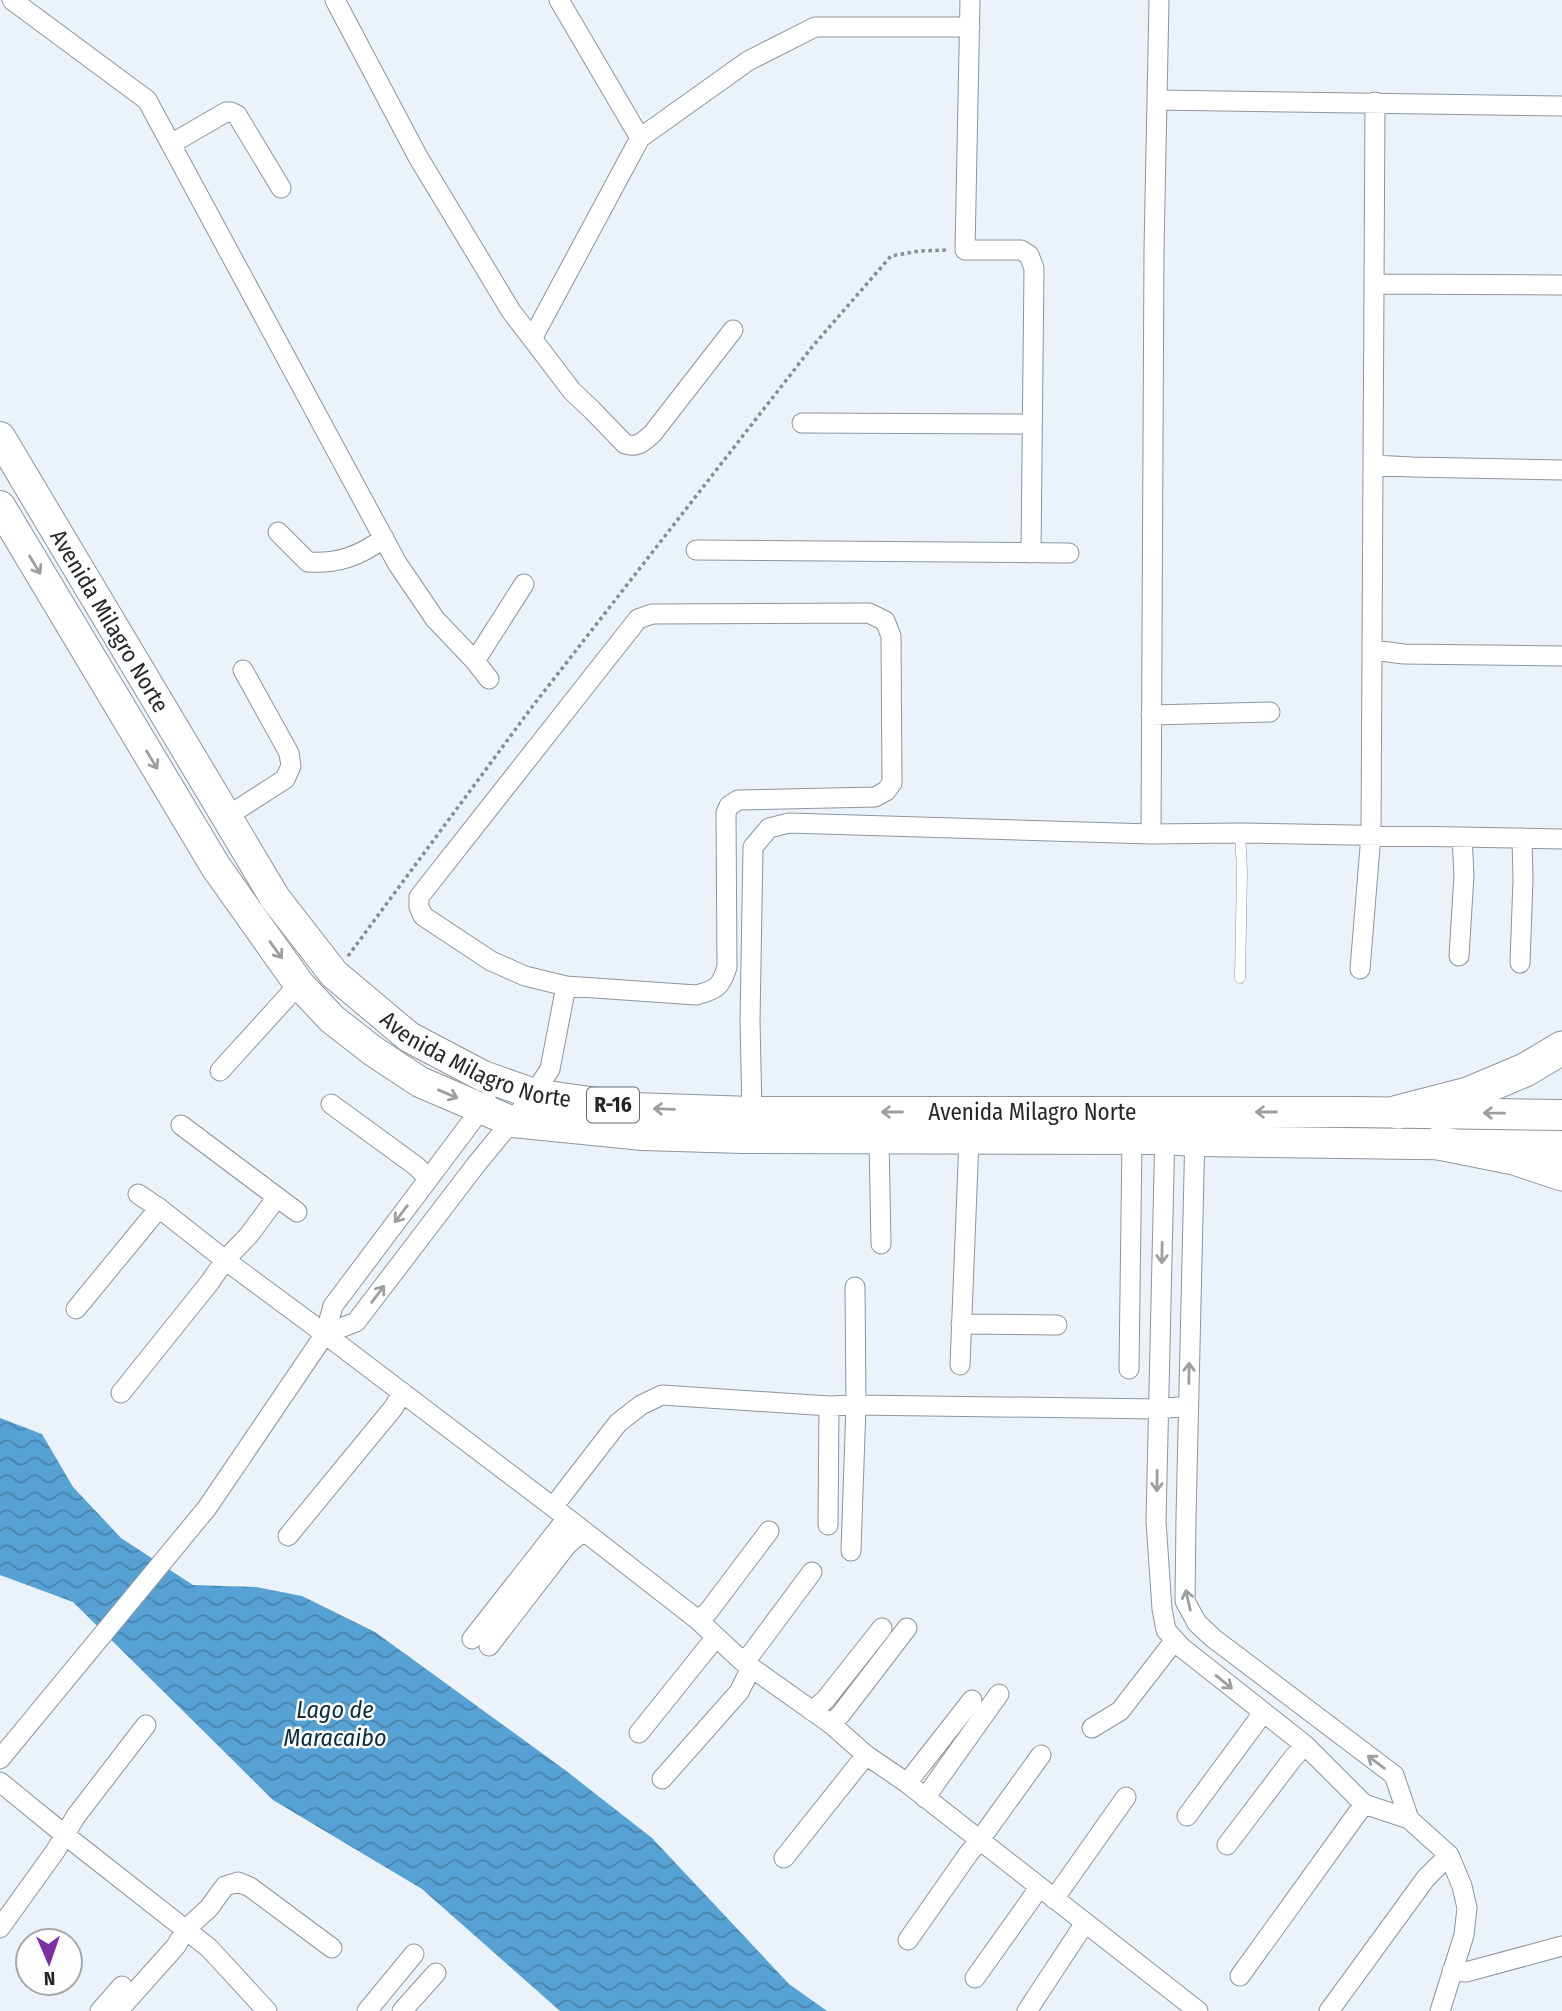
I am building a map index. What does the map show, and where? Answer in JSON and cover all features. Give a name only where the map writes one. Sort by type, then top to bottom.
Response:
[{"type":"highway","points":[[1398,1112],[1468,1094],[1525,1070],[1562,1048]]},
{"type":"highway","points":[[1439,1143],[1514,1158],[1562,1174]]},
{"type":"main road","name":"Avenida Milagro Norte","points":[[1,442],[275,898],[334,974],[409,1037],[483,1076],[534,1094],[632,1108],[1166,1125],[1195,1141],[1562,1146]]},
{"type":"main road","name":"Avenida Milagro Norte","points":[[0,506],[216,867],[299,984],[332,1020],[420,1082],[513,1122],[643,1135],[743,1138],[1132,1140],[1196,1112],[1562,1115]]},
{"type":"street","points":[[12,0],[147,100],[397,563],[435,619],[489,679]]},
{"type":"street","points":[[335,0],[418,157],[511,311],[572,391],[625,444],[640,445],[653,433],[733,330]]},
{"type":"street","points":[[559,0],[640,138]]},
{"type":"street","points":[[970,0],[965,250],[1021,250],[1029,255],[1034,268],[1031,553]]},
{"type":"street","points":[[1150,834],[1154,264],[1159,0]]},
{"type":"street","points":[[532,339],[640,138],[748,61],[816,27],[970,27]]},
{"type":"street","points":[[1157,100],[1562,106]]},
{"type":"street","points":[[1360,969],[1371,835],[1375,102]]},
{"type":"street","points":[[171,144],[226,112],[231,112],[237,115],[281,188]]},
{"type":"street","points":[[1374,284],[1562,285]]},
{"type":"street","points":[[802,424],[1032,424]]},
{"type":"street","points":[[1373,465],[1562,470]]},
{"type":"street","points":[[278,532],[308,562],[329,563],[368,550],[384,538]]},
{"type":"street","points":[[696,550],[1069,553]]},
{"type":"street","points":[[475,661],[524,584]]},
{"type":"street","points":[[869,613],[885,621],[891,636],[892,783],[886,791],[875,797],[738,800],[729,806],[726,813],[727,967],[722,982],[713,991],[696,995],[566,986],[525,976],[491,961],[423,916],[419,897],[638,619],[652,614],[869,613]]},
{"type":"street","points":[[1373,650],[1404,654],[1562,656]]},
{"type":"street","points":[[226,817],[285,779],[291,766],[289,753],[243,670]]},
{"type":"street","points":[[1151,715],[1270,712]]},
{"type":"street","points":[[752,1112],[750,1020],[753,847],[769,828],[789,823],[1150,834],[1562,839]]},
{"type":"street","points":[[1459,956],[1464,875],[1462,837]]},
{"type":"street","points":[[1520,963],[1522,838]]},
{"type":"street","points":[[220,1071],[299,984]]},
{"type":"street","points":[[325,1334],[356,1322],[475,1166],[534,1094],[550,1069],[566,986]]},
{"type":"street","points":[[0,1759],[207,1508],[325,1334],[333,1306],[481,1108],[503,1083]]},
{"type":"street","points":[[331,1104],[416,1166],[428,1178]]},
{"type":"street","points":[[1196,1112],[1185,1601],[1197,1623],[1213,1638],[1394,1775],[1409,1819]]},
{"type":"street","points":[[181,1125],[298,1212]]},
{"type":"street","points":[[1166,1125],[1156,1521],[1161,1609],[1166,1630],[1181,1647],[1305,1745],[1364,1804],[1409,1819],[1449,1855],[1462,1886],[1467,1908],[1464,1935],[1440,2011]]},
{"type":"street","points":[[878,1139],[881,1244]]},
{"type":"street","points":[[960,1365],[969,1139]]},
{"type":"street","points":[[1129,1369],[1132,1140]]},
{"type":"street","points":[[138,1195],[159,1208],[560,1513],[698,1620],[747,1664],[831,1724],[866,1755],[907,1783],[1047,1893],[1189,2009]]},
{"type":"street","points":[[121,1393],[277,1197]]},
{"type":"street","points":[[1132,1208],[1164,1206]]},
{"type":"street","points":[[76,1309],[159,1208]]},
{"type":"street","points":[[851,1551],[856,1405],[855,1287]]},
{"type":"street","points":[[961,1324],[1057,1325]]},
{"type":"street","points":[[288,1536],[394,1406],[402,1392]]},
{"type":"street","points":[[583,1531],[567,1545],[480,1642],[618,1423],[641,1405],[662,1395],[829,1406],[1158,1409],[1188,1406]]},
{"type":"street","points":[[828,1525],[829,1406]]},
{"type":"street","points":[[698,1620],[708,1612],[769,1531]]},
{"type":"street","points":[[662,1779],[739,1692],[751,1654],[812,1572]]},
{"type":"street","points":[[812,1712],[825,1700],[882,1628]]},
{"type":"street","points":[[831,1724],[907,1628]]},
{"type":"street","points":[[639,1733],[716,1637]]},
{"type":"street","points":[[1092,1728],[1120,1711],[1175,1640]]},
{"type":"street","points":[[925,1798],[999,1694]]},
{"type":"street","points":[[907,1783],[972,1700]]},
{"type":"street","points":[[1187,1816],[1263,1713]]},
{"type":"street","points":[[0,1928],[56,1850],[76,1816],[146,1726]]},
{"type":"street","points":[[1227,1845],[1305,1745]]},
{"type":"street","points":[[785,1858],[866,1755]]},
{"type":"street","points":[[908,1940],[1041,1755]]},
{"type":"street","points":[[0,1782],[209,1948],[267,2011]]},
{"type":"street","points":[[975,1978],[1126,1797]]},
{"type":"street","points":[[1240,1976],[1364,1804]]},
{"type":"street","points":[[1329,2011],[1426,1878],[1449,1855]]},
{"type":"street","points":[[100,2011],[167,1937],[209,1908],[225,1886],[238,1882],[250,1886],[332,1948]]},
{"type":"street","points":[[1027,2011],[1085,1923]]},
{"type":"street","points":[[118,2011],[176,1946],[182,1926]]},
{"type":"street","points":[[1452,1971],[1466,1972],[1562,1946]]},
{"type":"street","points":[[367,2011],[414,1954]]},
{"type":"street","points":[[402,2011],[436,1973]]},
{"type":"lane","points":[[1240,833],[1240,978]]},
{"type":"path","points":[[334,974],[532,707],[812,347],[869,280],[891,256],[919,251],[965,250]]},
{"type":"water","name":"Lago de Maracaibo","points":[[0,1418],[42,1434],[73,1487],[121,1538],[193,1585],[256,1587],[302,1596],[375,1632],[565,1770],[652,1838],[789,1984],[827,2011],[560,2011],[422,1889],[273,1800],[73,1602],[0,1575]]}]
